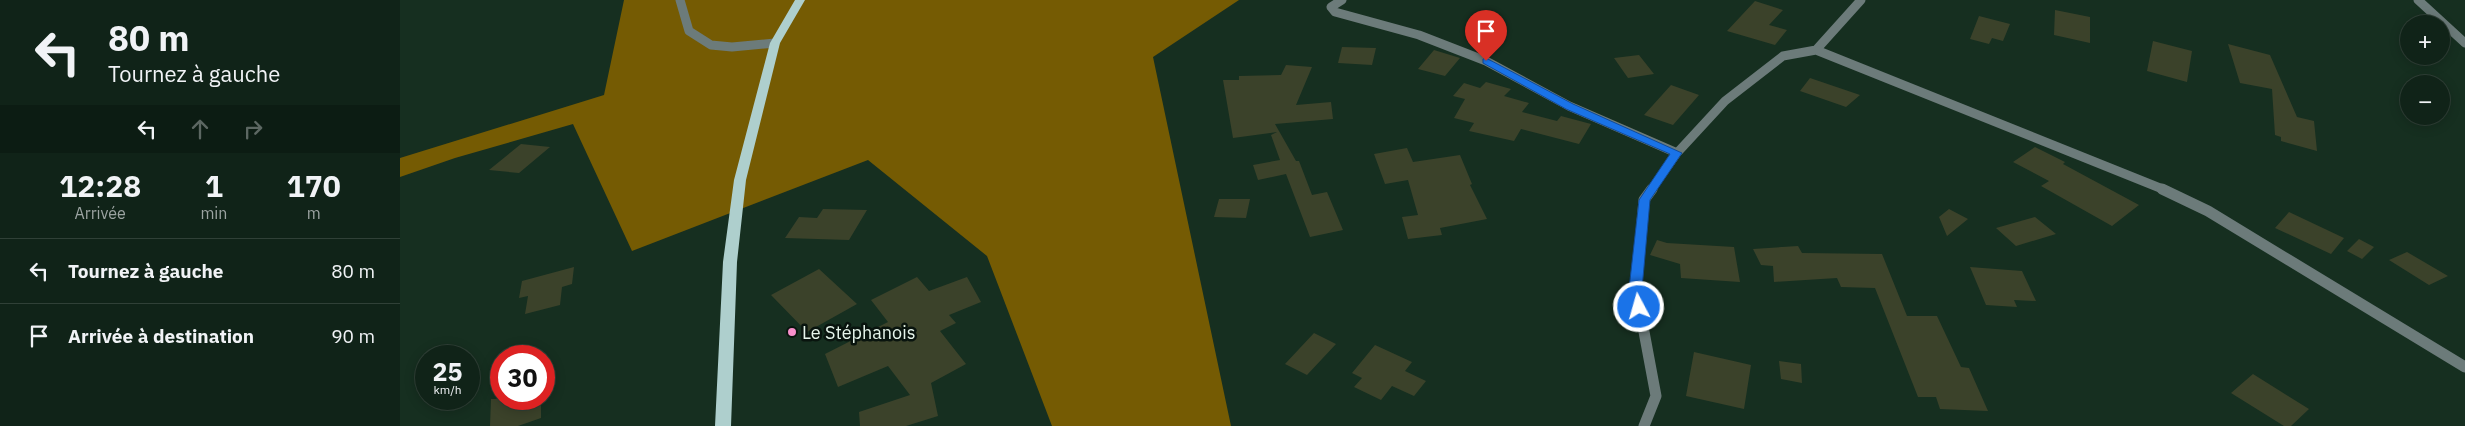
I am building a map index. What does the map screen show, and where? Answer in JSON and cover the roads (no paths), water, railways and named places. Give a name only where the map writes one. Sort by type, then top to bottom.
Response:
[{"type":"main road","points":[[723,426],[730,262],[740,180],[775,43],[800,0]]},
{"type":"street","points":[[680,0],[689,31],[711,45],[732,47],[775,43]]},
{"type":"street","points":[[1342,0],[1331,7],[1335,12],[1419,35],[1486,61],[1569,106],[1677,153]]},
{"type":"street","points":[[1816,50],[1861,0]]},
{"type":"street","points":[[2418,0],[2465,43]]},
{"type":"street","points":[[1644,426],[1656,396],[1636,289],[1644,200],[1677,153],[1725,101],[1784,56],[1816,50],[2173,194],[2208,211],[2465,366]]},
{"type":"place","name":"Le Stéphanois","points":[[792,332]]}]
